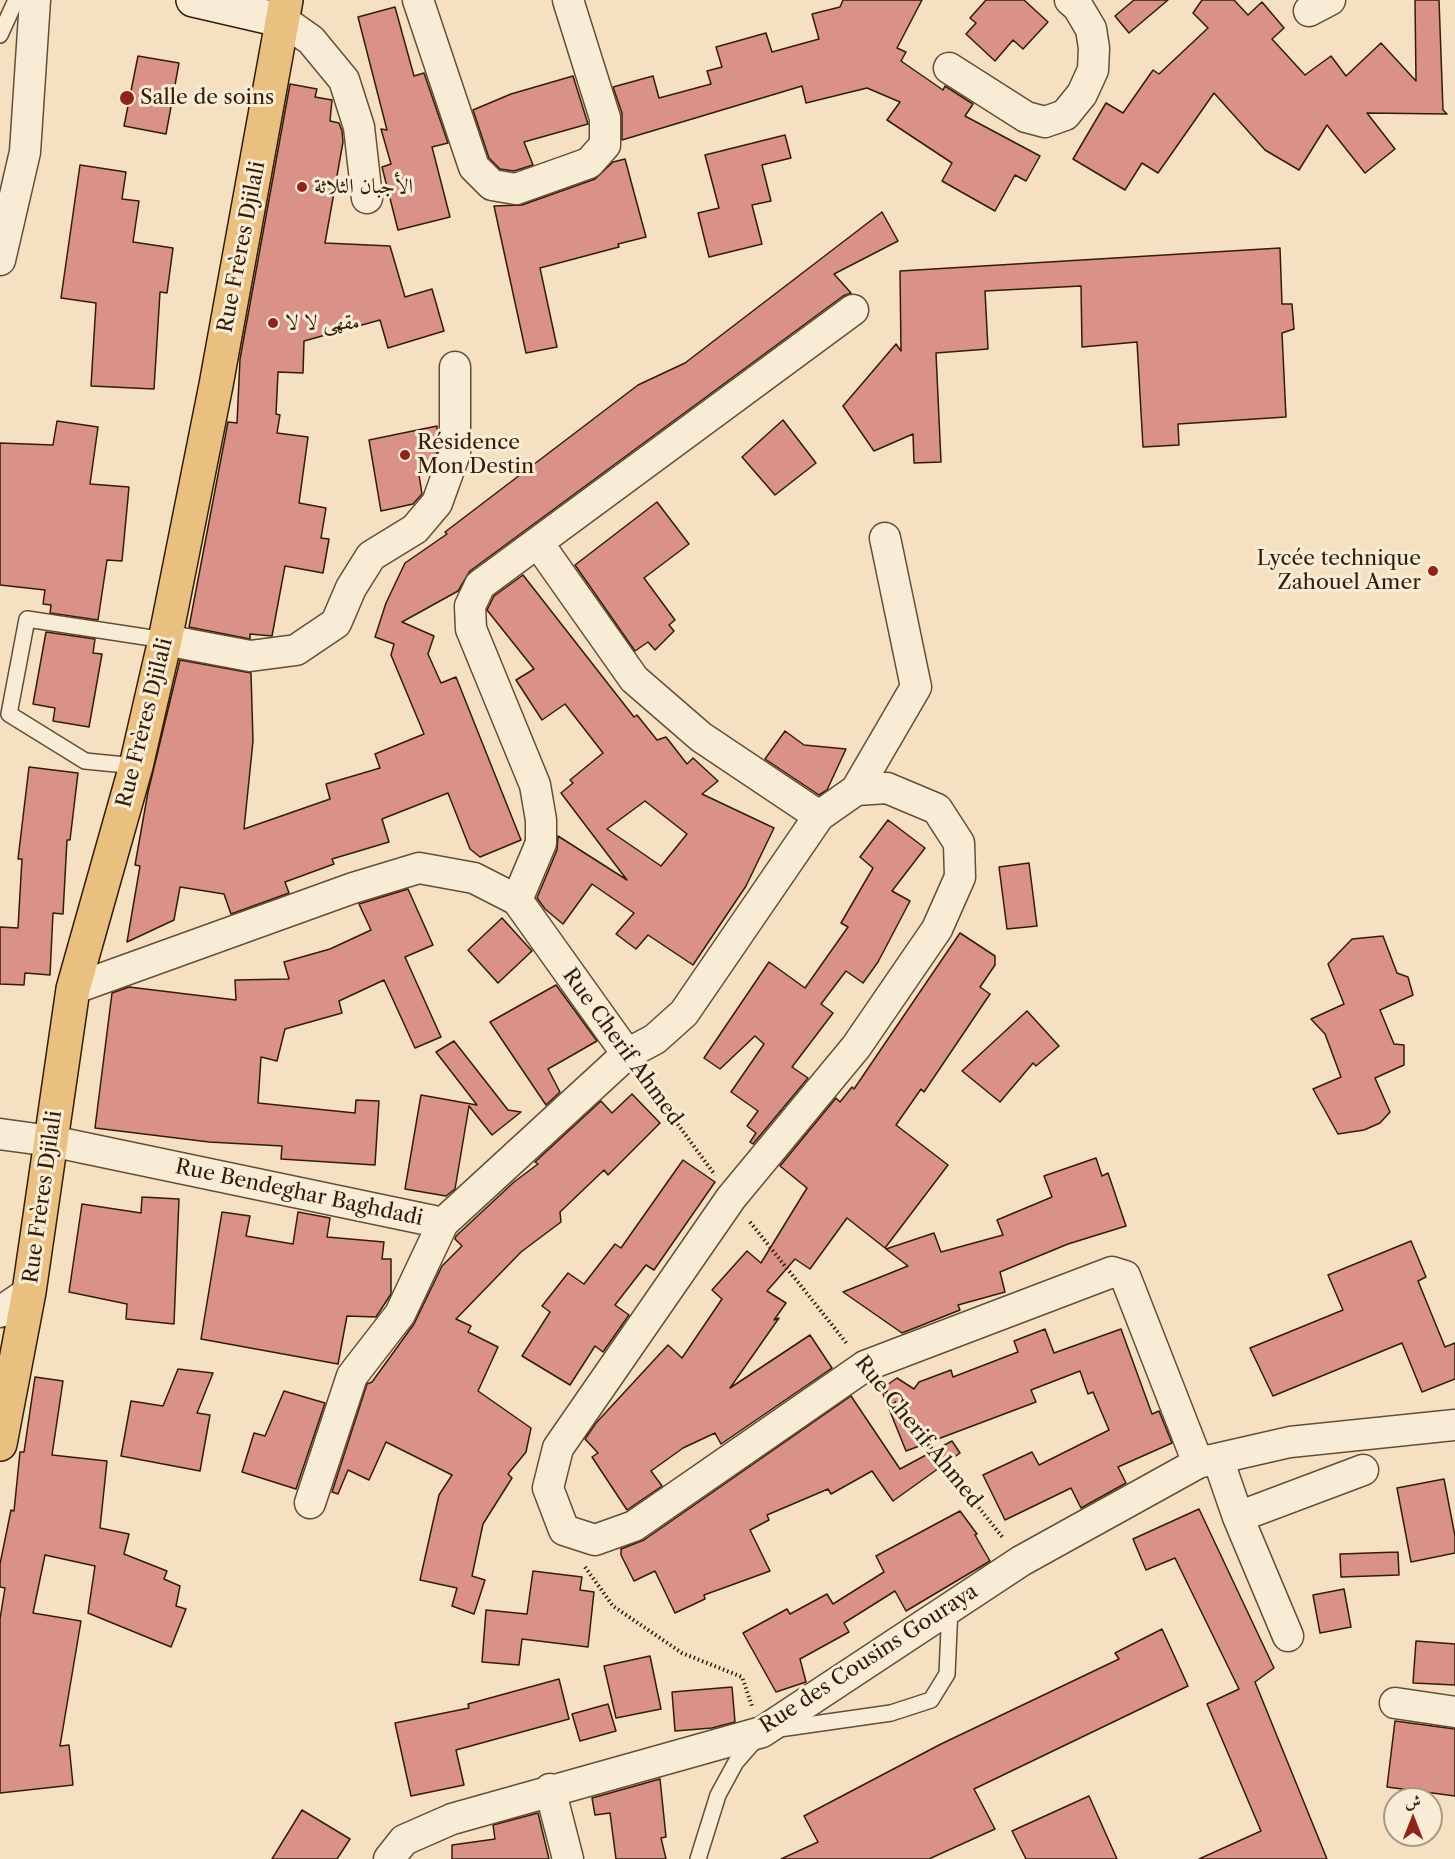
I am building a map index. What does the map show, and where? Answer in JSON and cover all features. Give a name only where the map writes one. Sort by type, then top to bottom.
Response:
[{"type":"main road","name":"Rue Frères Djilali","points":[[0,1444],[5,1393],[29,1292],[73,989],[136,766],[165,640],[216,385],[285,10]]},
{"type":"street","points":[[0,260],[26,152],[34,0]]},
{"type":"street","points":[[193,0],[285,10],[344,80],[359,127],[367,198]]},
{"type":"street","points":[[418,0],[474,167],[492,185],[516,189],[589,163],[605,145],[605,118],[568,0]]},
{"type":"street","points":[[949,68],[1026,117],[1045,122],[1065,116],[1082,94],[1093,70],[1094,48],[1091,29],[1078,7],[1070,0]]},
{"type":"street","points":[[517,900],[541,843],[541,820],[535,785],[471,629],[470,606],[480,585],[853,310]]},
{"type":"street","points":[[165,640],[250,656],[296,650],[336,623],[351,588],[371,556],[415,529],[437,502],[455,453],[455,367]]},
{"type":"street","points":[[538,543],[634,679],[701,737],[819,816],[856,790],[916,687],[885,538]]},
{"type":"street","points":[[856,790],[887,788],[937,809],[959,843],[960,877],[938,929],[856,1047],[731,1198],[558,1448],[548,1488],[564,1530],[595,1540],[634,1526],[865,1366],[1112,1272],[1125,1276],[1208,1461],[1238,1517],[1288,1636]]},
{"type":"street","name":"Rue Bendeghar Baghdadi","points":[[0,1134],[51,1142],[443,1223],[627,1054],[655,1039],[684,1013],[819,816]]},
{"type":"street","name":"Rue Cherif Ahmed","points":[[73,989],[353,888],[419,868],[474,878],[517,900],[627,1054]]},
{"type":"street","points":[[310,1503],[352,1376],[400,1314],[443,1223]]},
{"type":"street","points":[[0,1312],[29,1292]]},
{"type":"street","name":"Rue des Cousins Gouraya","points":[[389,1859],[404,1840],[452,1819],[550,1789],[762,1732],[1021,1561],[1208,1461],[1290,1442],[1455,1425]]},
{"type":"street","points":[[1238,1517],[1363,1470]]},
{"type":"street","points":[[1395,1703],[1455,1712]]},
{"type":"street","points":[[550,1789],[568,1859]]},
{"type":"lane","points":[[0,35],[16,0]]},
{"type":"lane","points":[[136,766],[85,761],[9,714],[27,619],[165,640]]},
{"type":"lane","points":[[698,1859],[718,1795],[736,1762],[762,1732],[891,1713],[931,1700],[947,1674],[950,1607]]},
{"type":"path","name":"Rue Cherif Ahmed","points":[[627,1054],[731,1198],[1021,1561]]},
{"type":"path","points":[[564,1530],[590,1576],[613,1606],[682,1653],[742,1677],[762,1732]]},
{"type":"building","points":[[843,0],[922,0],[897,48],[906,52],[901,61],[943,90],[945,86],[973,104],[965,116],[1040,156],[1026,181],[1015,175],[995,211],[942,181],[952,163],[887,120],[900,102],[867,88],[806,103],[802,86],[622,140],[622,113],[613,87],[653,76],[659,98],[711,84],[707,71],[722,67],[716,47],[766,33],[772,52],[819,39],[812,14],[840,7]]},
{"type":"building","points":[[986,0],[1024,0],[1048,22],[1023,49],[1013,40],[995,61],[966,34],[976,23],[970,18]]},
{"type":"building","points":[[1134,0],[1168,0],[1129,33],[1115,16]]},
{"type":"building","points":[[1202,0],[1234,0],[1248,15],[1262,2],[1284,28],[1272,39],[1305,75],[1331,56],[1346,76],[1381,43],[1416,81],[1415,0],[1439,0],[1443,110],[1447,114],[1367,113],[1395,149],[1365,173],[1327,125],[1299,170],[1265,150],[1214,93],[1158,173],[1142,163],[1125,190],[1073,159],[1106,103],[1123,113],[1153,70],[1159,74],[1208,28],[1193,13]]},
{"type":"building","points":[[395,7],[414,76],[424,73],[448,143],[432,147],[450,217],[398,230],[382,167],[391,164],[381,129],[387,130],[358,17]]},
{"type":"building","points":[[138,56],[179,63],[166,134],[124,126]]},
{"type":"building","points":[[573,76],[588,124],[524,142],[533,165],[514,171],[500,169],[489,158],[473,110],[511,94]]},
{"type":"building","points":[[290,84],[317,89],[315,97],[332,100],[330,121],[339,123],[342,131],[343,142],[325,243],[390,246],[405,297],[432,289],[444,331],[388,348],[380,320],[304,341],[303,373],[278,372],[276,414],[280,415],[277,433],[308,437],[299,503],[326,508],[321,538],[329,539],[323,573],[285,566],[272,636],[250,634],[250,639],[189,627],[228,422],[237,423],[240,359]]},
{"type":"building","points":[[785,135],[791,158],[762,165],[771,201],[752,205],[762,244],[709,257],[698,213],[719,208],[705,155]]},
{"type":"building","points":[[625,159],[646,237],[618,244],[619,247],[540,268],[557,347],[526,353],[494,206],[522,205],[595,179],[613,162]]},
{"type":"building","points":[[80,165],[126,172],[122,199],[139,201],[133,242],[173,248],[167,293],[160,292],[154,389],[91,386],[96,303],[61,298]]},
{"type":"building","points":[[882,212],[898,241],[834,274],[851,293],[843,296],[470,571],[458,591],[402,622],[434,636],[428,654],[441,683],[456,677],[521,840],[480,857],[470,849],[448,793],[382,819],[389,842],[332,859],[334,864],[285,882],[289,893],[231,914],[224,894],[180,887],[174,920],[127,942],[140,866],[135,865],[148,792],[180,660],[251,673],[253,741],[244,829],[330,799],[326,784],[380,768],[375,754],[424,734],[391,655],[394,644],[375,637],[386,603],[405,563],[447,534],[445,532],[638,385],[685,363]]},
{"type":"building","points":[[1280,248],[1282,304],[1292,304],[1294,329],[1282,333],[1286,417],[1178,424],[1179,445],[1143,447],[1137,342],[1082,347],[1081,286],[985,291],[988,349],[936,353],[941,462],[914,463],[913,434],[874,451],[843,406],[896,344],[901,351],[900,271]]},
{"type":"building","points":[[783,420],[816,463],[775,495],[742,457]]},
{"type":"building","points":[[57,421],[98,427],[90,484],[129,487],[122,561],[107,560],[98,620],[50,613],[51,605],[43,604],[45,590],[0,585],[0,443],[53,445]]},
{"type":"building","name":"Résidence Mon Destin","points":[[437,426],[438,450],[430,473],[419,475],[422,494],[413,504],[381,511],[369,440]]},
{"type":"building","points":[[657,502],[689,544],[644,578],[675,620],[669,625],[674,631],[655,650],[648,642],[635,651],[575,565]]},
{"type":"building","points":[[523,575],[634,717],[637,715],[657,740],[666,737],[687,764],[693,758],[718,781],[702,794],[774,828],[746,886],[693,965],[648,935],[636,949],[616,934],[634,913],[592,884],[563,924],[545,909],[537,898],[557,850],[558,836],[627,880],[561,793],[573,783],[570,780],[603,753],[565,704],[542,720],[516,680],[534,669],[487,610],[494,596]],"holes":[[[645,801],[687,834],[661,866],[607,829]]]},
{"type":"building","points":[[46,632],[95,639],[93,653],[102,654],[89,727],[53,721],[55,708],[33,704]]},
{"type":"building","points":[[785,731],[804,745],[846,749],[827,790],[819,795],[765,759]]},
{"type":"building","points":[[29,767],[78,773],[70,840],[67,840],[63,914],[53,913],[50,975],[25,973],[24,985],[0,984],[0,927],[18,928],[22,859],[18,859]]},
{"type":"building","points":[[888,820],[925,848],[892,891],[910,901],[878,962],[863,983],[846,971],[821,1004],[833,1013],[792,1067],[808,1078],[753,1144],[750,1142],[756,1133],[747,1126],[758,1111],[731,1092],[764,1044],[755,1036],[720,1069],[704,1058],[769,962],[805,988],[848,927],[841,923],[873,868],[860,857]]},
{"type":"building","points":[[1029,863],[1037,926],[1007,929],[999,867]]},
{"type":"building","points":[[408,889],[433,945],[405,957],[441,1037],[415,1048],[384,980],[339,1001],[342,1013],[285,1029],[277,1061],[261,1057],[258,1103],[355,1113],[356,1100],[379,1101],[375,1165],[281,1159],[282,1146],[209,1142],[95,1128],[112,993],[129,987],[236,1000],[235,980],[289,979],[284,962],[330,949],[371,930],[359,904]]},
{"type":"building","points":[[502,918],[532,951],[498,983],[468,950]]},
{"type":"building","points":[[960,933],[995,956],[995,965],[980,987],[990,994],[924,1092],[921,1089],[896,1125],[948,1165],[885,1248],[847,1218],[810,1269],[795,1259],[767,1291],[786,1303],[774,1320],[779,1318],[730,1388],[810,1335],[832,1368],[721,1444],[715,1433],[683,1448],[651,1471],[662,1486],[627,1510],[592,1457],[598,1453],[585,1439],[596,1423],[668,1345],[682,1358],[722,1299],[712,1290],[747,1251],[761,1263],[807,1188],[780,1166],[836,1098],[840,1102],[852,1087],[854,1089]]},
{"type":"building","points":[[1383,936],[1397,973],[1408,977],[1413,995],[1380,1010],[1394,1044],[1404,1045],[1404,1065],[1375,1078],[1390,1112],[1380,1123],[1364,1130],[1338,1134],[1313,1089],[1341,1077],[1325,1034],[1311,1019],[1344,1004],[1328,964],[1352,939]]},
{"type":"building","points":[[556,985],[597,1041],[548,1069],[560,1092],[546,1105],[490,1022]]},
{"type":"building","points":[[1027,1011],[1059,1046],[1036,1066],[1033,1063],[1000,1102],[962,1071]]},
{"type":"building","points":[[454,1041],[508,1110],[521,1112],[492,1135],[469,1106],[455,1189],[446,1196],[405,1189],[421,1095],[477,1105],[436,1052]]},
{"type":"building","points":[[632,1094],[660,1123],[608,1175],[604,1170],[560,1212],[561,1222],[521,1252],[456,1319],[471,1326],[468,1332],[498,1347],[478,1391],[531,1428],[526,1452],[508,1474],[512,1478],[483,1524],[472,1576],[485,1580],[474,1614],[452,1606],[457,1588],[420,1580],[439,1495],[452,1475],[386,1442],[369,1480],[348,1470],[338,1494],[332,1492],[367,1384],[372,1382],[414,1324],[442,1266],[462,1246],[455,1239],[456,1236],[514,1182],[538,1164],[535,1162],[601,1101],[612,1113]]},
{"type":"building","points":[[1096,1158],[1102,1176],[1108,1173],[1126,1226],[1068,1244],[1000,1272],[1005,1292],[958,1305],[960,1310],[902,1333],[843,1292],[908,1266],[886,1249],[934,1233],[941,1252],[1003,1235],[997,1220],[1052,1197],[1044,1176]]},
{"type":"building","points":[[683,1160],[715,1182],[654,1270],[646,1265],[615,1305],[629,1315],[603,1352],[595,1346],[570,1385],[522,1356],[550,1312],[542,1306],[568,1273],[584,1284],[615,1244],[621,1248]]},
{"type":"building","points":[[142,1197],[179,1199],[174,1324],[126,1319],[127,1304],[69,1292],[82,1204],[141,1213]]},
{"type":"building","points":[[222,1212],[250,1216],[246,1236],[293,1244],[298,1212],[330,1218],[327,1237],[384,1242],[382,1259],[391,1259],[391,1294],[376,1317],[347,1316],[338,1364],[201,1339]]},
{"type":"building","points":[[1411,1241],[1426,1277],[1418,1281],[1445,1347],[1455,1343],[1455,1379],[1422,1392],[1402,1343],[1273,1396],[1250,1348],[1343,1310],[1328,1275]]},
{"type":"building","points":[[1045,1329],[1054,1353],[1121,1329],[1152,1414],[1159,1411],[1172,1443],[1118,1467],[1126,1483],[1081,1508],[1071,1488],[1005,1520],[983,1475],[1032,1452],[1039,1465],[1109,1430],[1093,1392],[1088,1394],[1080,1371],[1031,1390],[1036,1402],[906,1451],[881,1389],[897,1378],[914,1389],[919,1382],[951,1370],[953,1377],[1018,1352],[1014,1341]]},
{"type":"building","points":[[178,1369],[213,1373],[197,1413],[210,1415],[200,1471],[121,1456],[131,1401],[163,1406]]},
{"type":"building","points":[[35,1377],[63,1381],[52,1455],[107,1461],[100,1528],[129,1534],[124,1554],[167,1571],[164,1579],[180,1586],[176,1606],[186,1609],[171,1647],[88,1613],[95,1566],[45,1555],[33,1613],[81,1621],[60,1746],[69,1745],[73,1785],[0,1793],[0,1619],[5,1588],[0,1587],[0,1564],[11,1510],[14,1511],[20,1452],[24,1452]]},
{"type":"building","points":[[284,1391],[325,1403],[296,1489],[242,1472],[254,1433],[265,1436]]},
{"type":"building","points":[[851,1396],[900,1469],[952,1441],[960,1453],[893,1501],[872,1471],[831,1494],[828,1489],[767,1515],[769,1520],[750,1530],[770,1571],[704,1595],[705,1599],[675,1613],[655,1571],[634,1581],[621,1555],[621,1549],[644,1540]]},
{"type":"building","points":[[1444,1479],[1455,1536],[1455,1553],[1411,1562],[1397,1488]]},
{"type":"building","points":[[1199,1509],[1274,1668],[1255,1682],[1327,1859],[1199,1859],[1261,1831],[1207,1704],[1239,1689],[1175,1558],[1146,1570],[1133,1539]]},
{"type":"building","points":[[960,1511],[977,1534],[975,1535],[990,1561],[906,1611],[895,1591],[844,1623],[849,1632],[800,1659],[806,1682],[776,1692],[743,1633],[787,1609],[790,1614],[827,1594],[833,1604],[884,1572],[876,1556]]},
{"type":"building","points":[[1398,1552],[1399,1575],[1341,1577],[1340,1554]]},
{"type":"building","points":[[533,1571],[582,1577],[580,1590],[594,1592],[588,1647],[522,1639],[519,1665],[482,1662],[486,1610],[527,1614]]},
{"type":"building","points":[[1344,1589],[1351,1627],[1320,1633],[1313,1595]]},
{"type":"building","points":[[1162,1629],[1188,1686],[974,1789],[995,1829],[929,1859],[781,1859],[818,1842],[804,1816],[941,1744],[1119,1659],[1115,1653]]},
{"type":"building","points":[[1416,1641],[1455,1644],[1455,1685],[1413,1683]]},
{"type":"building","points":[[650,1656],[661,1709],[616,1718],[604,1666]]},
{"type":"building","points":[[559,1679],[569,1719],[456,1750],[464,1785],[411,1796],[395,1723],[469,1708],[468,1704]]},
{"type":"building","points":[[732,1687],[735,1722],[712,1728],[675,1731],[672,1692]]},
{"type":"building","points":[[608,1704],[616,1731],[580,1741],[572,1714]]},
{"type":"building","points":[[1395,1721],[1455,1729],[1455,1796],[1443,1794],[1443,1787],[1387,1787]]},
{"type":"building","points":[[660,1779],[666,1837],[661,1838],[666,1859],[616,1859],[610,1813],[595,1815],[592,1798]]},
{"type":"building","points":[[1089,1796],[1117,1859],[1026,1859],[1012,1831]]},
{"type":"building","points":[[302,1810],[350,1839],[337,1859],[272,1859]]},
{"type":"building","points":[[538,1813],[549,1859],[452,1859],[452,1845],[495,1839],[493,1825]]},
{"type":"place","name":"Salle de soins","points":[[127,98]]},
{"type":"place","name":"الأجبان الثلاثة","points":[[302,187]]},
{"type":"place","name":"مقهى لا لا","points":[[273,323]]},
{"type":"place","name":"Résidence Mon Destin","points":[[405,455]]},
{"type":"place","name":"Lycée technique Zahouel Amer","points":[[1433,571]]}]
